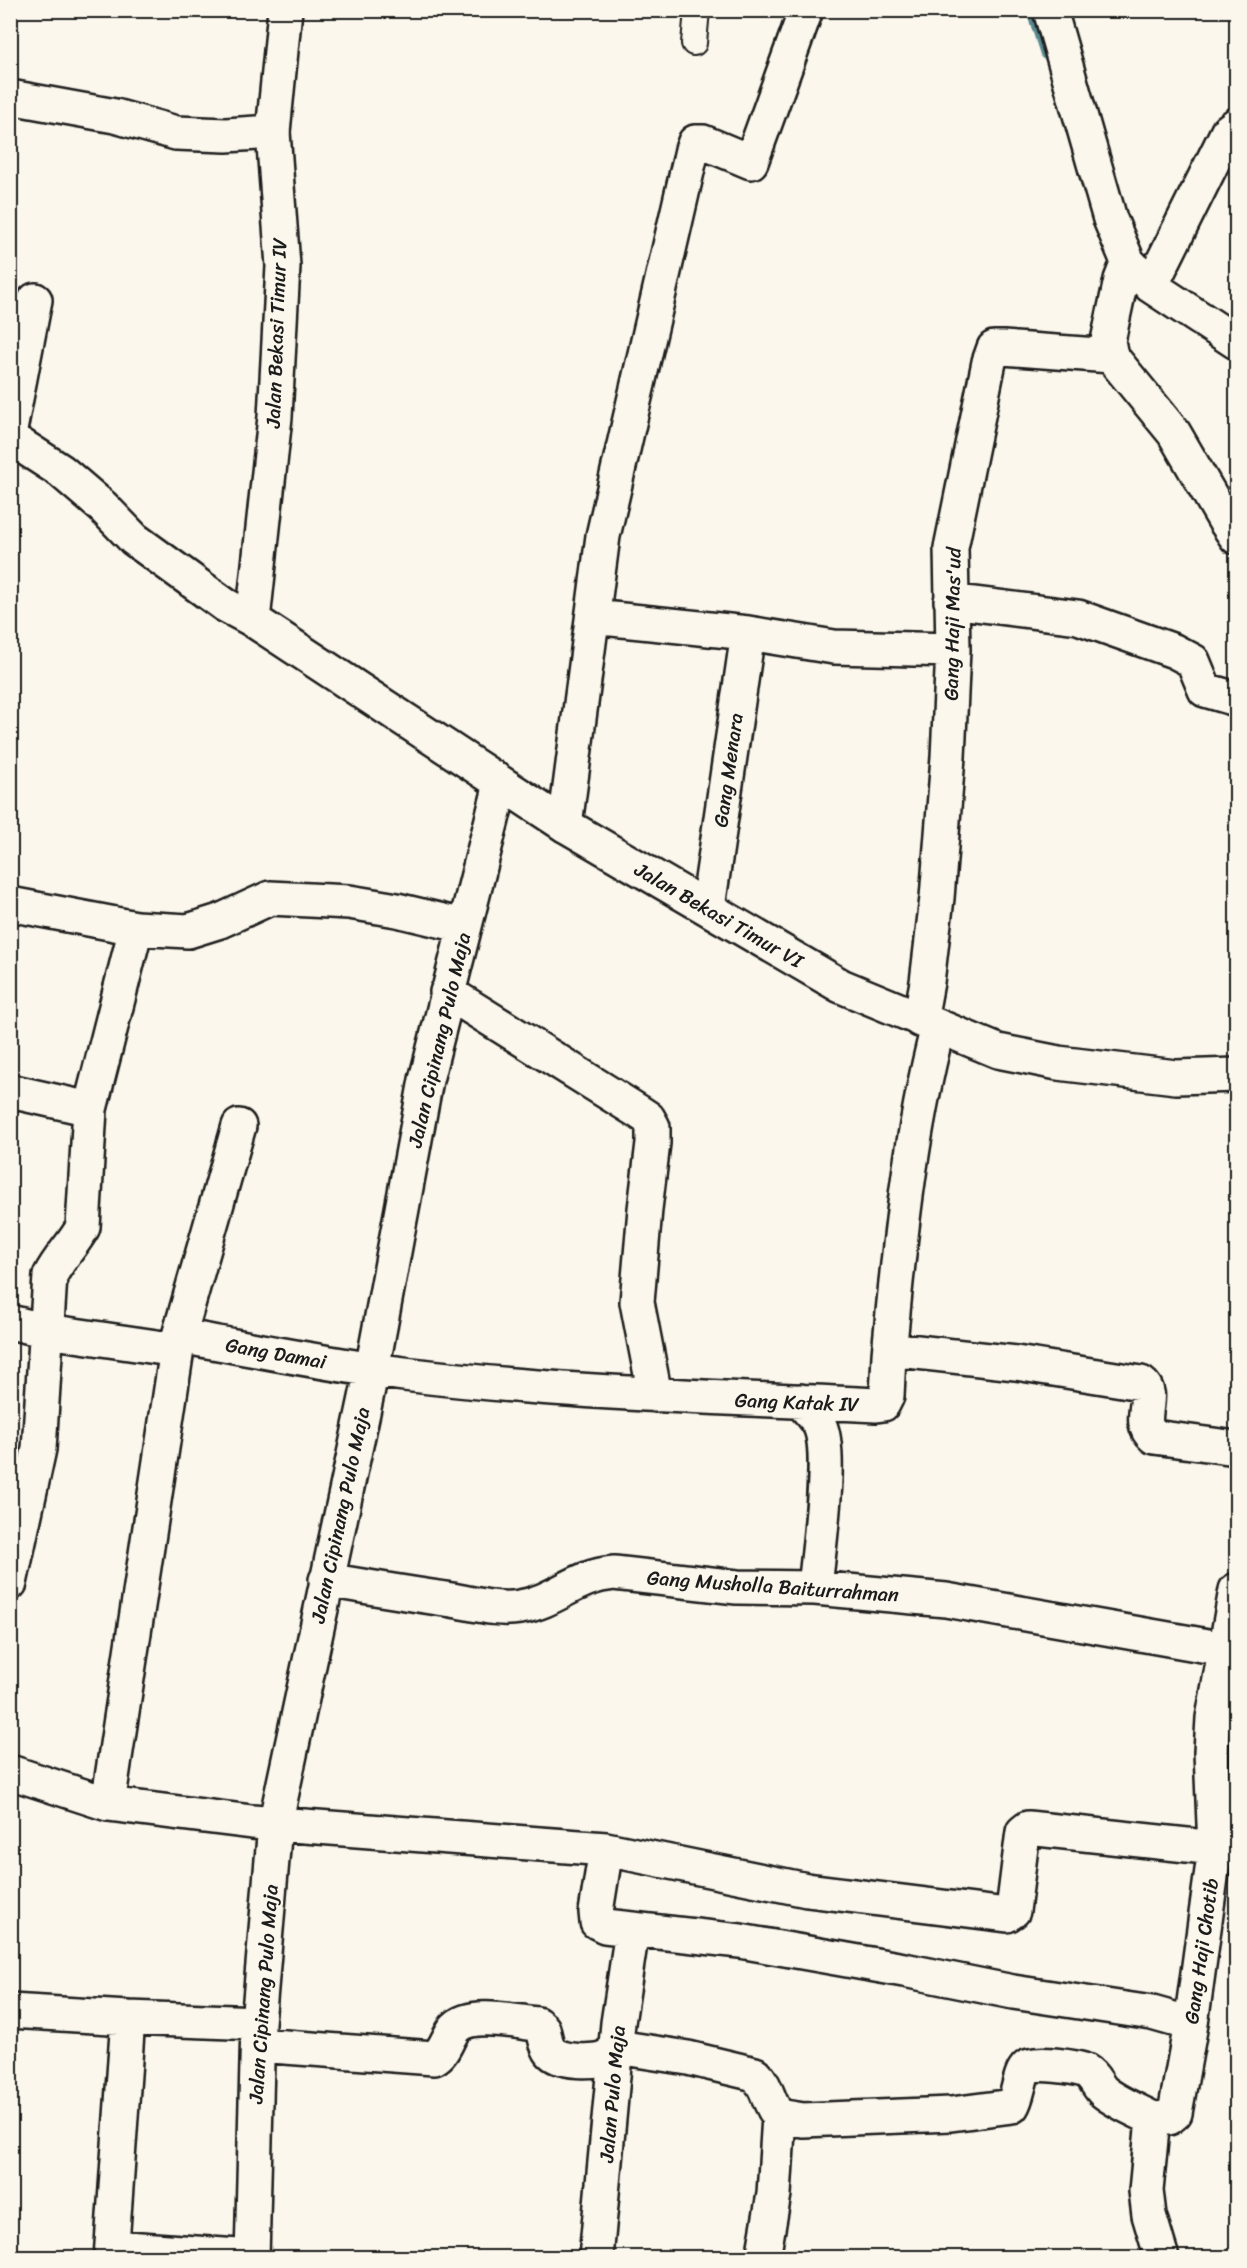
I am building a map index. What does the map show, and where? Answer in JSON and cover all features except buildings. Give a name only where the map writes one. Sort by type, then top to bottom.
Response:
[{"type":"street","name":"Jalan Bekasi Timur IV","points":[[253,620],[275,417],[283,266],[273,132],[285,10]]},
{"type":"street","points":[[564,825],[603,536],[692,150],[695,142],[708,143],[751,162],[806,10]]},
{"type":"street","points":[[1050,10],[1110,219],[1131,275],[1236,342]]},
{"type":"street","points":[[10,97],[115,116],[176,133],[226,135],[273,132]]},
{"type":"street","points":[[1236,125],[1228,131],[1131,275],[1108,341],[1111,356],[1174,433],[1236,537]]},
{"type":"street","points":[[10,430],[35,300]]},
{"type":"street","name":"Gang Haji Mas'ud","points":[[889,1355],[900,1233],[915,1138],[929,1023],[927,982],[937,898],[948,757],[953,650],[951,548],[989,362],[994,348],[1111,356]]},
{"type":"street","name":"Jalan Bekasi Timur VI","points":[[10,438],[61,471],[103,507],[134,539],[225,605],[253,620],[564,825],[842,986],[998,1051],[1058,1063],[1176,1077],[1236,1075]]},
{"type":"street","points":[[951,601],[1078,617],[1174,651],[1193,661],[1205,690],[1236,699]]},
{"type":"street","points":[[593,617],[748,633],[834,647],[953,650]]},
{"type":"street","name":"Gang Menara","points":[[708,907],[748,633]]},
{"type":"street","name":"Jalan Cipinang Pulo Maja","points":[[252,2257],[258,2034],[275,1825],[372,1370],[426,1080],[501,784]]},
{"type":"street","points":[[10,904],[136,928],[188,931],[220,921],[270,898],[349,902],[397,910],[465,926]]},
{"type":"street","points":[[10,1583],[39,1449],[50,1276],[83,1227],[90,1109],[136,928]]},
{"type":"street","points":[[447,992],[648,1118],[653,1127],[637,1302],[656,1395]]},
{"type":"street","points":[[10,1091],[90,1109]]},
{"type":"street","points":[[108,1804],[178,1343],[239,1126]]},
{"type":"street","name":"Gang Damai","points":[[10,1322],[47,1331],[178,1343],[372,1370]]},
{"type":"street","points":[[889,1355],[899,1350],[1016,1363],[1140,1383],[1146,1386],[1147,1392],[1145,1424],[1148,1432],[1154,1437],[1236,1448]]},
{"type":"street","name":"Gang Katak IV","points":[[372,1370],[591,1391],[876,1405],[883,1404],[887,1396],[889,1355]]},
{"type":"street","points":[[800,1401],[821,1427],[824,1442],[824,1486],[815,1588]]},
{"type":"street","name":"Gang Musholla Baiturrahman","points":[[326,1580],[506,1609],[537,1604],[579,1581],[596,1575],[614,1573],[737,1587],[815,1588],[946,1600],[1225,1649]]},
{"type":"street","name":"Gang Haji Chotib","points":[[1154,2119],[1169,2118],[1175,2113],[1191,2024],[1215,1848],[1224,1754],[1213,1718],[1236,1590]]},
{"type":"street","points":[[10,1772],[108,1804],[275,1825],[606,1849],[807,1890],[1007,1915],[1012,1911],[1023,1832],[1028,1828],[1215,1848]]},
{"type":"street","points":[[606,1849],[596,1912],[597,1922],[605,1926],[632,1931],[751,1943],[1013,1992],[1152,2013],[1191,2024]]},
{"type":"street","name":"Jalan Pulo Maja","points":[[596,2258],[617,2047],[632,1931]]},
{"type":"street","points":[[10,2011],[128,2018],[434,2058],[439,2055],[456,2028],[464,2021],[482,2019],[537,2024],[543,2029],[551,2053],[556,2056],[590,2062],[607,2056],[617,2047],[688,2058],[755,2074],[762,2080],[771,2107],[779,2116],[803,2120],[951,2114],[1012,2106],[1017,2098],[1023,2072],[1028,2066],[1036,2063],[1085,2071],[1093,2077],[1102,2091],[1154,2119],[1146,2191],[1149,2215],[1162,2258]]},
{"type":"street","points":[[128,2018],[111,2252],[252,2257]]},
{"type":"street","points":[[763,2258],[774,2194],[779,2116]]},
{"type":"lane","points":[[694,43],[697,10]]},
{"type":"waterway","points":[[1032,10],[1046,54]]}]
